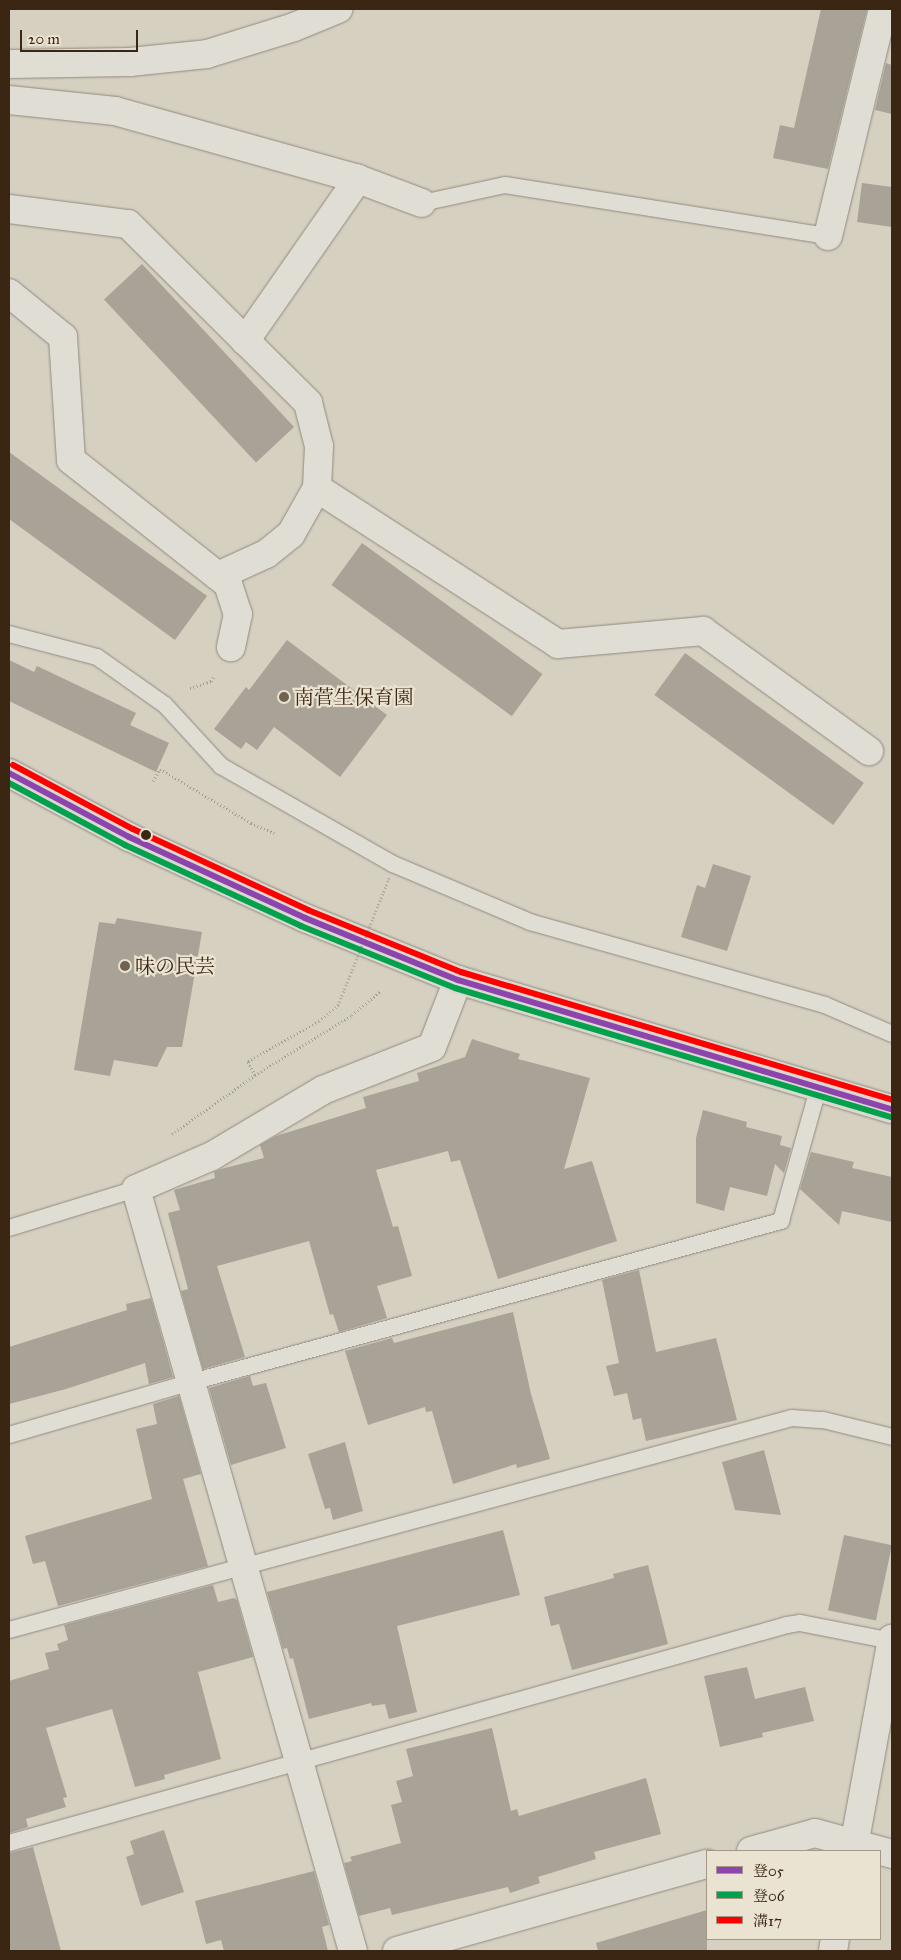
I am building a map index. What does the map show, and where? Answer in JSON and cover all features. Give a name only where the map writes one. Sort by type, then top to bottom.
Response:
[{"type":"main road","points":[[9,772],[138,841],[306,918],[458,980],[892,1108]]},
{"type":"street","points":[[9,64],[130,62],[207,54],[294,27],[338,9]]},
{"type":"street","points":[[828,236],[883,9]]},
{"type":"street","points":[[9,100],[115,111],[358,179],[422,203]]},
{"type":"street","points":[[245,341],[358,179]]},
{"type":"street","points":[[9,209],[128,224],[308,403],[319,446],[317,488],[292,534],[266,554],[218,576]]},
{"type":"street","points":[[9,293],[63,337],[71,460],[228,584],[238,614],[231,647]]},
{"type":"street","points":[[317,488],[558,644],[703,631],[869,751]]},
{"type":"street","points":[[353,1951],[136,1189],[212,1156],[323,1090],[432,1047],[458,980]]},
{"type":"street","points":[[853,1848],[892,1641]]},
{"type":"street","points":[[755,1850],[815,1833],[853,1848],[866,1850]]},
{"type":"street","points":[[396,1951],[706,1864]]},
{"type":"lane","points":[[422,203],[505,184],[828,236]]},
{"type":"lane","points":[[9,634],[97,657],[157,700],[221,766],[393,864],[530,922],[825,1005],[892,1034]]},
{"type":"lane","points":[[9,1435],[192,1382],[780,1221],[818,1086]]},
{"type":"lane","points":[[9,1228],[136,1189]]},
{"type":"lane","points":[[9,1630],[245,1568],[792,1418],[822,1420],[892,1438]]},
{"type":"lane","points":[[9,1843],[787,1625],[800,1623],[892,1641]]},
{"type":"path","points":[[157,700],[211,681],[231,647]]},
{"type":"path","points":[[153,781],[160,769],[205,797]]},
{"type":"path","points":[[255,1075],[248,1061],[319,1021],[338,1005],[389,878]]},
{"type":"path","points":[[168,1137],[255,1075],[352,1015],[381,991]]},
{"type":"building","points":[[821,9],[867,9],[828,169],[773,158],[780,125],[794,128]]},
{"type":"building","points":[[886,63],[892,65],[892,114],[875,110]]},
{"type":"building","points":[[862,183],[892,187],[892,227],[857,222]]},
{"type":"building","points":[[142,264],[294,427],[256,463],[104,299]]},
{"type":"building","points":[[9,452],[207,596],[175,640],[9,519]]},
{"type":"building","points":[[362,543],[542,674],[512,716],[331,585]]},
{"type":"building","points":[[287,640],[387,715],[340,777],[274,727],[257,750],[246,742],[241,749],[214,729],[246,687],[249,690]]},
{"type":"building","points":[[685,653],[864,783],[833,825],[654,695]]},
{"type":"building","points":[[9,660],[34,672],[37,666],[136,713],[130,725],[169,743],[156,772],[9,701]]},
{"type":"building","points":[[713,864],[751,876],[727,951],[681,937],[697,885],[705,888]]},
{"type":"building","points":[[117,918],[202,932],[182,1047],[167,1047],[157,1067],[114,1060],[110,1076],[74,1070],[99,922],[115,924]]},
{"type":"building","points":[[472,1039],[520,1054],[518,1059],[590,1078],[564,1169],[592,1161],[617,1241],[498,1279],[460,1160],[451,1162],[448,1151],[376,1170],[393,1227],[398,1226],[412,1276],[377,1286],[387,1318],[339,1332],[333,1314],[330,1315],[309,1241],[217,1266],[245,1357],[203,1369],[181,1291],[188,1289],[168,1213],[180,1210],[174,1190],[215,1178],[214,1172],[221,1169],[264,1158],[260,1145],[276,1136],[366,1108],[363,1097],[419,1081],[417,1073],[465,1057]]},
{"type":"building","points":[[703,1110],[747,1122],[746,1127],[782,1136],[780,1145],[791,1148],[784,1173],[775,1164],[767,1196],[730,1187],[724,1211],[696,1203],[696,1138]]},
{"type":"building","points":[[811,1152],[854,1162],[852,1168],[892,1177],[892,1222],[842,1211],[839,1225],[800,1189]]},
{"type":"building","points":[[639,1270],[656,1352],[716,1338],[737,1420],[646,1441],[641,1418],[633,1420],[627,1393],[614,1396],[606,1366],[619,1363],[602,1280]]},
{"type":"building","points":[[151,1298],[173,1377],[149,1384],[145,1363],[66,1389],[9,1404],[9,1347],[127,1310],[126,1304]]},
{"type":"building","points":[[513,1312],[531,1394],[550,1459],[517,1468],[516,1464],[453,1484],[432,1411],[426,1412],[425,1407],[368,1425],[345,1351],[392,1338],[394,1343]]},
{"type":"building","points":[[250,1376],[253,1386],[266,1383],[286,1448],[231,1465],[209,1388]]},
{"type":"building","points":[[179,1396],[201,1474],[183,1479],[208,1566],[58,1606],[45,1561],[33,1564],[25,1536],[152,1499],[136,1429],[157,1424],[153,1404]]},
{"type":"building","points":[[345,1442],[363,1511],[333,1520],[330,1508],[325,1509],[308,1454]]},
{"type":"building","points":[[764,1450],[781,1515],[735,1510],[722,1462]]},
{"type":"building","points":[[503,1530],[520,1595],[397,1626],[417,1712],[389,1719],[385,1704],[372,1706],[371,1703],[309,1719],[293,1658],[290,1659],[287,1648],[283,1649],[267,1592]]},
{"type":"building","points":[[844,1535],[892,1545],[876,1621],[828,1610]]},
{"type":"building","points":[[648,1565],[668,1644],[572,1670],[559,1624],[551,1626],[544,1597],[614,1578],[613,1574]]},
{"type":"building","points":[[213,1585],[218,1602],[234,1598],[237,1600],[253,1657],[198,1672],[221,1759],[164,1775],[165,1779],[135,1787],[112,1709],[46,1728],[67,1797],[63,1798],[66,1807],[26,1819],[28,1827],[9,1833],[9,1681],[49,1669],[45,1653],[59,1650],[57,1644],[68,1640],[64,1625]]},
{"type":"building","points":[[747,1667],[755,1699],[805,1687],[814,1721],[762,1733],[763,1737],[720,1747],[704,1676]]},
{"type":"building","points":[[492,1728],[511,1811],[517,1809],[519,1816],[646,1778],[661,1834],[594,1852],[596,1859],[538,1877],[540,1883],[510,1893],[508,1887],[392,1915],[390,1908],[359,1916],[344,1863],[352,1861],[350,1857],[401,1843],[391,1805],[402,1802],[396,1781],[413,1776],[406,1749]]},
{"type":"building","points":[[164,1830],[184,1892],[141,1906],[126,1857],[134,1854],[130,1841]]},
{"type":"building","points":[[33,1847],[61,1951],[9,1951],[9,1853]]},
{"type":"building","points":[[314,1871],[329,1925],[322,1927],[328,1951],[224,1951],[221,1940],[206,1944],[195,1901]]},
{"type":"building","points":[[706,1910],[707,1951],[598,1951],[596,1943]]},
{"type":"transit line","name":"溝17","points":[[13,765],[133,829],[308,910],[461,972],[892,1100]]},
{"type":"transit line","name":"登05","points":[[9,773],[129,837],[305,918],[458,980],[892,1109]]},
{"type":"transit line","name":"登06","points":[[9,783],[125,845],[301,926],[455,988],[890,1117]]},
{"type":"place","name":"南菅生保育園","points":[[284,697]]},
{"type":"place","name":"味の民芸","points":[[125,966]]}]
